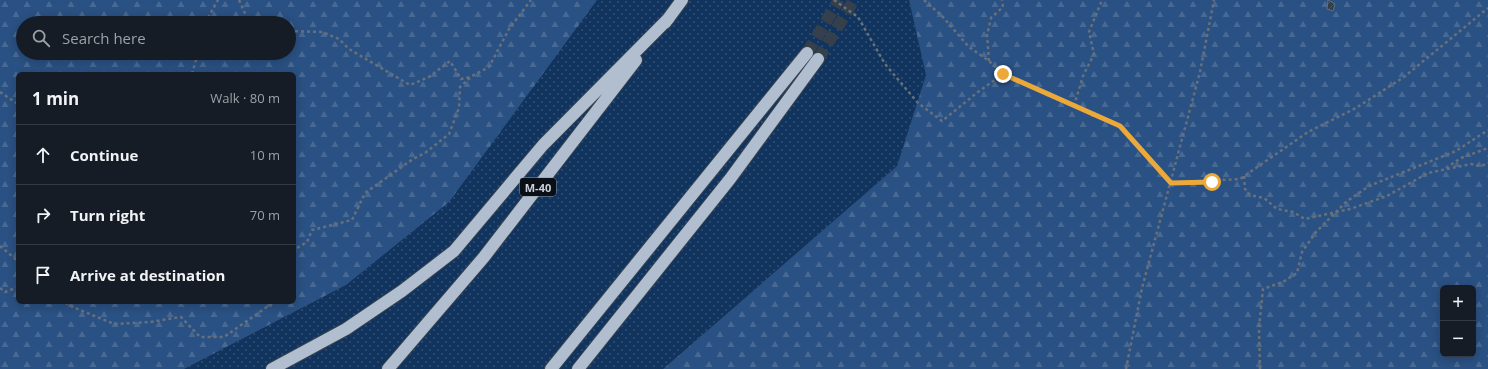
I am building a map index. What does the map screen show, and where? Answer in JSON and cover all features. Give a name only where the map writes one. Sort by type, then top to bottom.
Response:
[{"type":"highway","name":"M-40","points":[[388,369],[484,257],[682,0]]},
{"type":"highway","points":[[272,369],[346,329],[402,291],[454,251],[543,145],[669,18]]},
{"type":"highway","points":[[550,369],[807,53]]},
{"type":"highway","points":[[578,369],[730,179],[818,59]]},
{"type":"path","points":[[207,16],[218,0]]},
{"type":"path","points":[[239,0],[246,16]]},
{"type":"path","points":[[296,250],[306,242],[312,230],[352,220],[366,193],[413,159],[425,153],[448,134],[459,108],[460,86],[472,76],[489,67],[509,29],[531,0]]},
{"type":"path","points":[[834,0],[858,17],[885,64],[918,103],[942,121],[1003,74]]},
{"type":"path","points":[[924,0],[942,16],[969,47],[989,61],[1003,74],[1120,126],[1171,183]]},
{"type":"path","points":[[989,61],[988,36],[991,18],[1003,7],[1002,0]]},
{"type":"path","points":[[1074,106],[1083,76],[1094,54],[1089,32],[1102,0]]},
{"type":"path","points":[[1126,369],[1142,288],[1200,72],[1214,0]]},
{"type":"path","points":[[1171,183],[1240,179],[1308,132],[1356,108],[1404,77],[1488,8]]},
{"type":"path","points":[[296,31],[322,32],[338,39],[349,49],[410,85],[429,77],[450,61],[461,79],[472,76]]},
{"type":"path","points":[[193,72],[196,60]]},
{"type":"path","points":[[0,92],[16,103]]},
{"type":"path","points":[[1260,369],[1259,328],[1263,289],[1283,282],[1298,273],[1302,252],[1316,232],[1346,202],[1369,186],[1456,151],[1488,130]]},
{"type":"path","points":[[1444,170],[1461,158],[1488,148]]},
{"type":"path","points":[[1244,176],[1245,189],[1250,195],[1264,198],[1277,209],[1292,212],[1305,219],[1337,212],[1387,196],[1428,173],[1472,164],[1481,166],[1488,162]]},
{"type":"path","points":[[0,246],[16,259]]},
{"type":"path","points":[[0,288],[5,292],[16,288]]},
{"type":"path","points":[[67,304],[114,324],[150,322],[180,317],[200,338],[224,337],[271,304]]},
{"type":"shaded area","points":[[594,0],[909,0],[927,75],[897,166],[663,369],[184,369],[346,285]]},
{"type":"green space","points":[[0,0],[597,0],[449,202],[346,285],[184,369],[0,369]]},
{"type":"green space","points":[[909,0],[1488,0],[1488,369],[663,369],[897,166],[926,75]]},
{"type":"building","points":[[1328,0],[1335,4],[1333,11],[1327,9]]},
{"type":"tunnel","points":[[807,53],[839,0]]},
{"type":"tunnel","points":[[818,59],[854,0]]},
{"type":"route","points":[[1003,74],[1120,126],[1171,183],[1212,182]]}]
